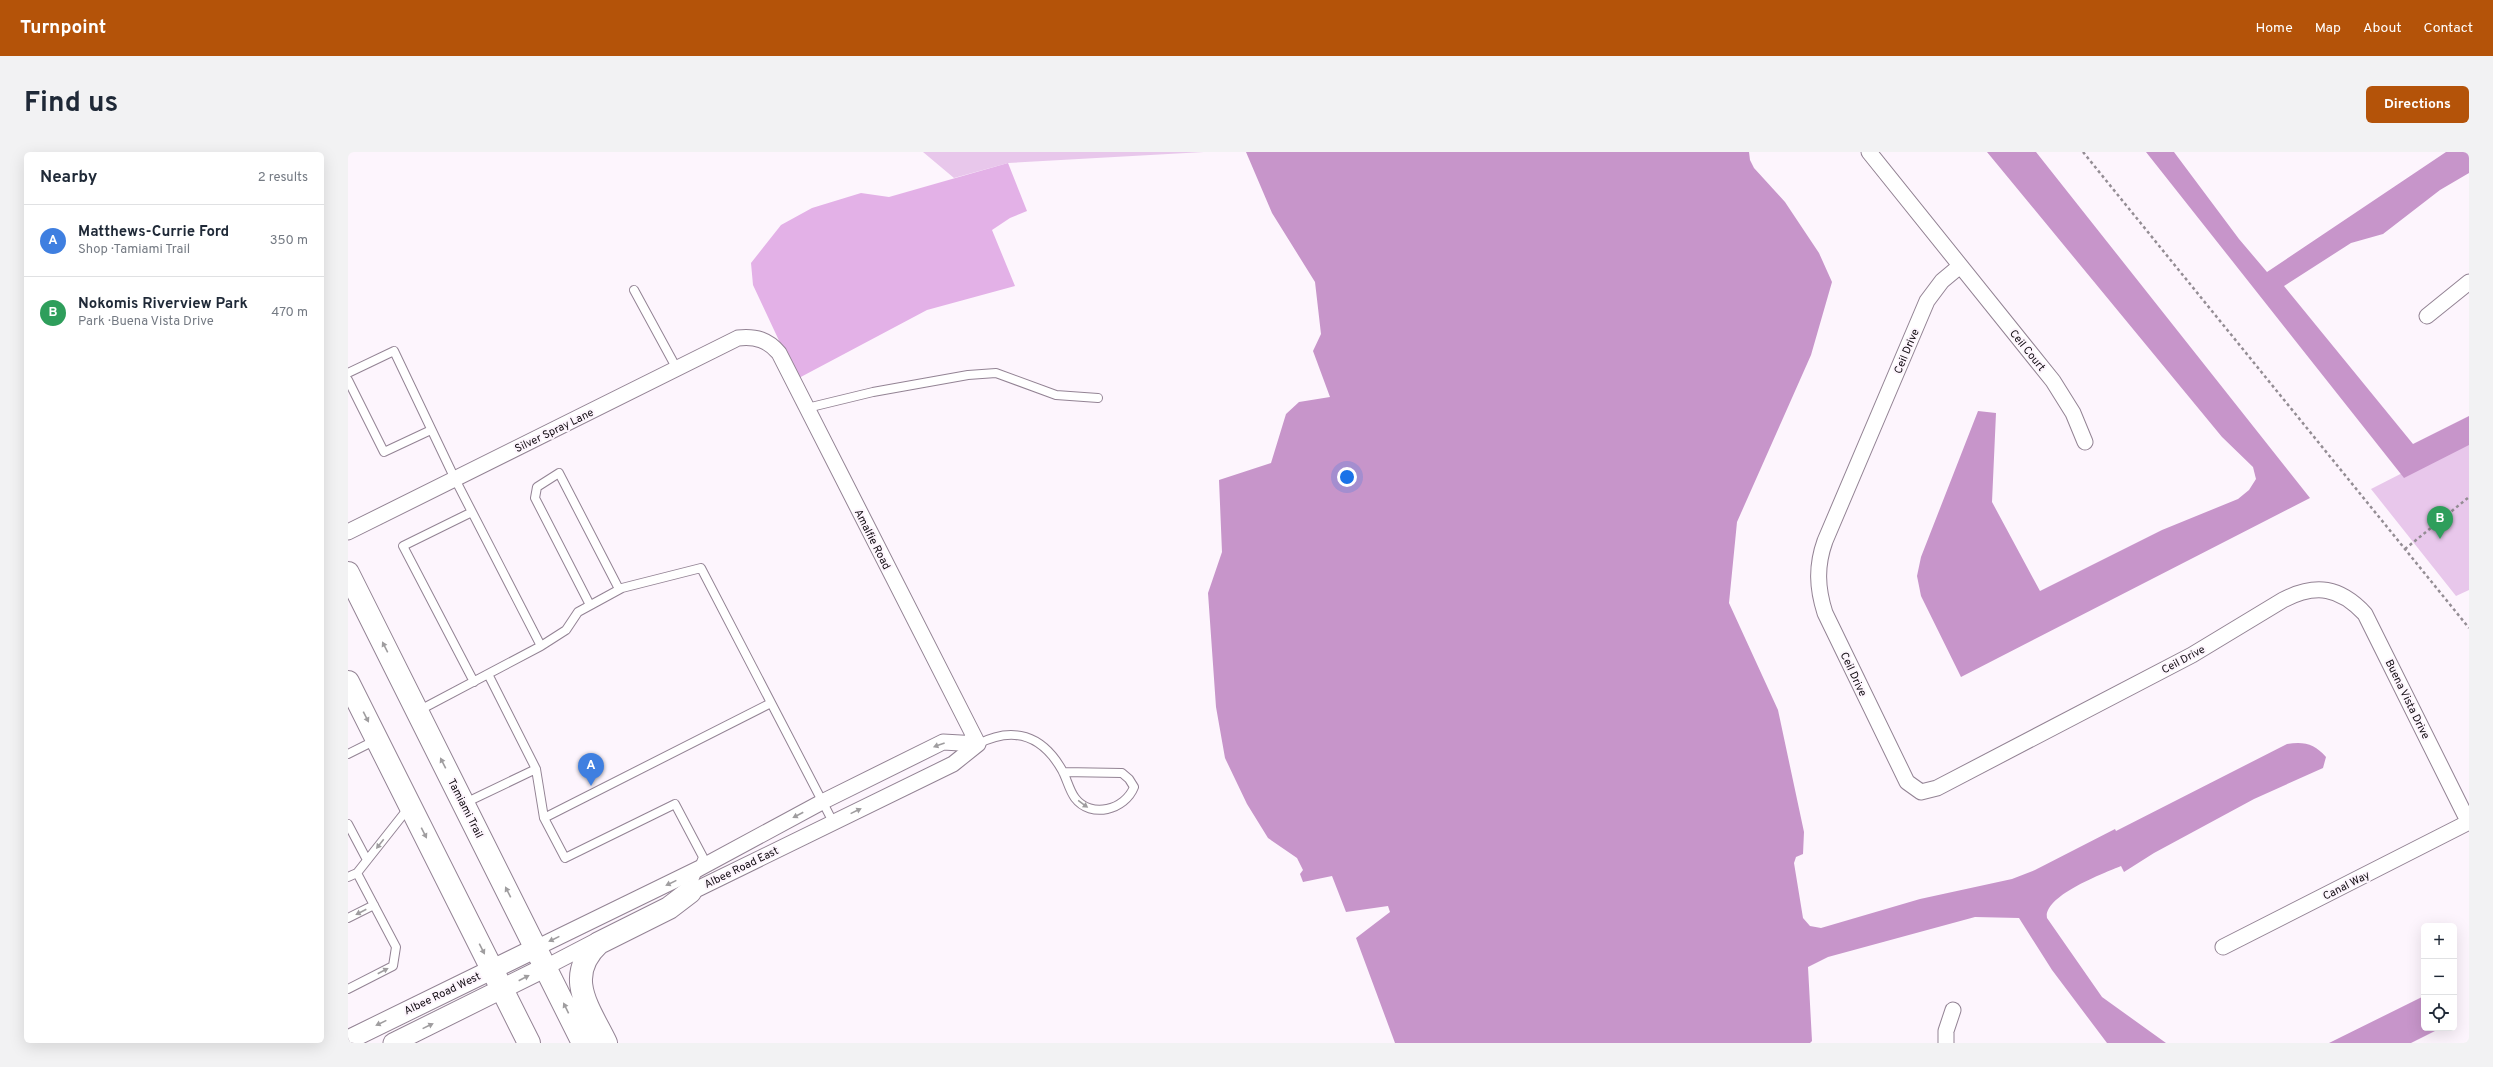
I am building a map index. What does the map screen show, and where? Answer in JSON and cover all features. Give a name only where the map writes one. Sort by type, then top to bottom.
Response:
[{"type":"main road","name":"Tamiami Trail","points":[[348,573],[583,1043]]},
{"type":"main road","points":[[348,682],[529,1043]]},
{"type":"main road","points":[[606,1043],[583,997],[581,985],[584,963],[590,952],[599,944],[669,908],[690,892]]},
{"type":"street","points":[[1869,152],[1960,266]]},
{"type":"street","name":"Ceil Court","points":[[1960,266],[2053,381],[2073,413],[2085,442]]},
{"type":"street","name":"Ceil Drive","points":[[1960,266],[1942,281],[1927,301],[1824,540],[1818,566],[1819,589],[1825,613],[1906,782],[1921,792],[1937,788],[2192,655],[2295,593],[2313,590],[2330,590]]},
{"type":"street","points":[[2427,316],[2469,282]]},
{"type":"street","name":"Silver Spray Lane","points":[[348,532],[738,338],[750,337],[762,339]]},
{"type":"street","name":"Amalfie Road","points":[[762,339],[772,344],[779,353],[978,744]]},
{"type":"street","name":"Buena Vista Drive","points":[[2330,590],[2352,601],[2365,614],[2372,625],[2469,822]]},
{"type":"street","name":"Albee Road East","points":[[536,948],[698,869],[822,802],[943,742],[978,744]]},
{"type":"street","name":"Albee Road East","points":[[502,990],[690,892],[953,764],[978,744]]},
{"type":"street","name":"Canal Way","points":[[2223,947],[2469,822]]},
{"type":"street","name":"Albee Road West","points":[[348,1040],[536,948]]},
{"type":"street","points":[[393,1043],[502,990]]},
{"type":"street","points":[[1946,1043],[1946,1031],[1953,1010]]},
{"type":"lane","points":[[634,290],[677,369]]},
{"type":"lane","points":[[348,373],[394,351],[455,479],[541,646]]},
{"type":"lane","points":[[807,408],[873,392],[968,375],[996,373],[1056,395],[1098,398]]},
{"type":"lane","points":[[348,380],[384,452],[431,430]]},
{"type":"lane","points":[[590,605],[536,498],[537,487],[559,473],[619,589]]},
{"type":"lane","points":[[472,512],[403,546],[474,682]]},
{"type":"lane","points":[[417,711],[541,646],[566,630],[578,612],[619,589],[702,568],[833,822]]},
{"type":"lane","points":[[488,674],[536,768],[544,818],[565,858],[675,804],[703,856],[690,892]]},
{"type":"lane","points":[[544,818],[771,703]]},
{"type":"lane","name":"Albee Road East","points":[[978,744],[993,736],[1006,734],[1021,735],[1036,742],[1046,750],[1063,772],[1074,797],[1082,806],[1093,811],[1114,806],[1130,796],[1134,787],[1129,779],[1122,773],[1063,772]]},
{"type":"lane","points":[[348,754],[377,740]]},
{"type":"lane","points":[[464,804],[536,768]]},
{"type":"lane","points":[[348,877],[357,873],[406,811],[411,809]]},
{"type":"lane","points":[[349,827],[367,860]]},
{"type":"lane","points":[[348,989],[393,966],[396,947],[357,873]]},
{"type":"lane","points":[[348,918],[374,905]]},
{"type":"path","points":[[2083,152],[2469,628]]},
{"type":"path","points":[[2405,549],[2469,497]]},
{"type":"shaded area","points":[[923,152],[1204,152],[1008,163],[954,178]]},
{"type":"shaded area","points":[[1246,152],[1749,152],[1750,160],[1754,168],[1785,202],[1819,253],[1832,282],[1811,355],[1737,522],[1729,603],[1778,710],[1804,832],[1803,854],[1796,857],[1794,863],[1803,918],[1810,926],[1821,928],[1920,899],[2012,879],[2035,870],[2115,829],[2116,831],[2287,744],[2309,744],[2318,749],[2326,757],[2323,768],[2254,799],[2154,853],[2124,872],[2121,866],[2076,886],[2054,902],[2048,910],[2047,918],[2102,997],[2166,1043],[2107,1043],[2052,970],[2019,918],[1975,917],[1828,957],[1808,967],[1812,1041],[1810,1043],[1395,1043],[1356,938],[1390,912],[1388,906],[1346,912],[1332,876],[1303,882],[1300,874],[1303,870],[1297,858],[1268,838],[1247,804],[1225,758],[1216,707],[1208,593],[1222,552],[1219,480],[1271,463],[1286,414],[1299,402],[1330,397],[1313,351],[1321,334],[1315,282],[1272,213]]},
{"type":"shaded area","points":[[1987,152],[2036,152],[2310,498],[1961,677],[1921,596],[1917,576],[1921,557],[1978,411],[1996,413],[1992,502],[2040,591],[2162,530],[2238,499],[2249,490],[2256,479],[2253,467],[2222,437]]},
{"type":"shaded area","points":[[2146,152],[2174,152],[2239,239],[2267,272],[2446,152],[2469,152],[2469,173],[2440,190],[2383,234],[2351,243],[2284,286],[2413,444],[2469,416],[2469,445],[2404,478]]},
{"type":"shaded area","points":[[1008,163],[1027,211],[1010,218],[992,230],[1015,286],[927,310],[797,379],[753,285],[751,263],[781,225],[812,208],[861,193],[889,197]]},
{"type":"shaded area","points":[[2469,439],[2469,590],[2456,596],[2371,489]]},
{"type":"shaded area","points":[[2421,997],[2421,1031],[2435,1031],[2411,1043],[2329,1043]]},
{"type":"place","name":"Nokomis Riverview Park","points":[[2440,539]]},
{"type":"place","name":"Matthews-Currie Ford","points":[[591,786]]}]
